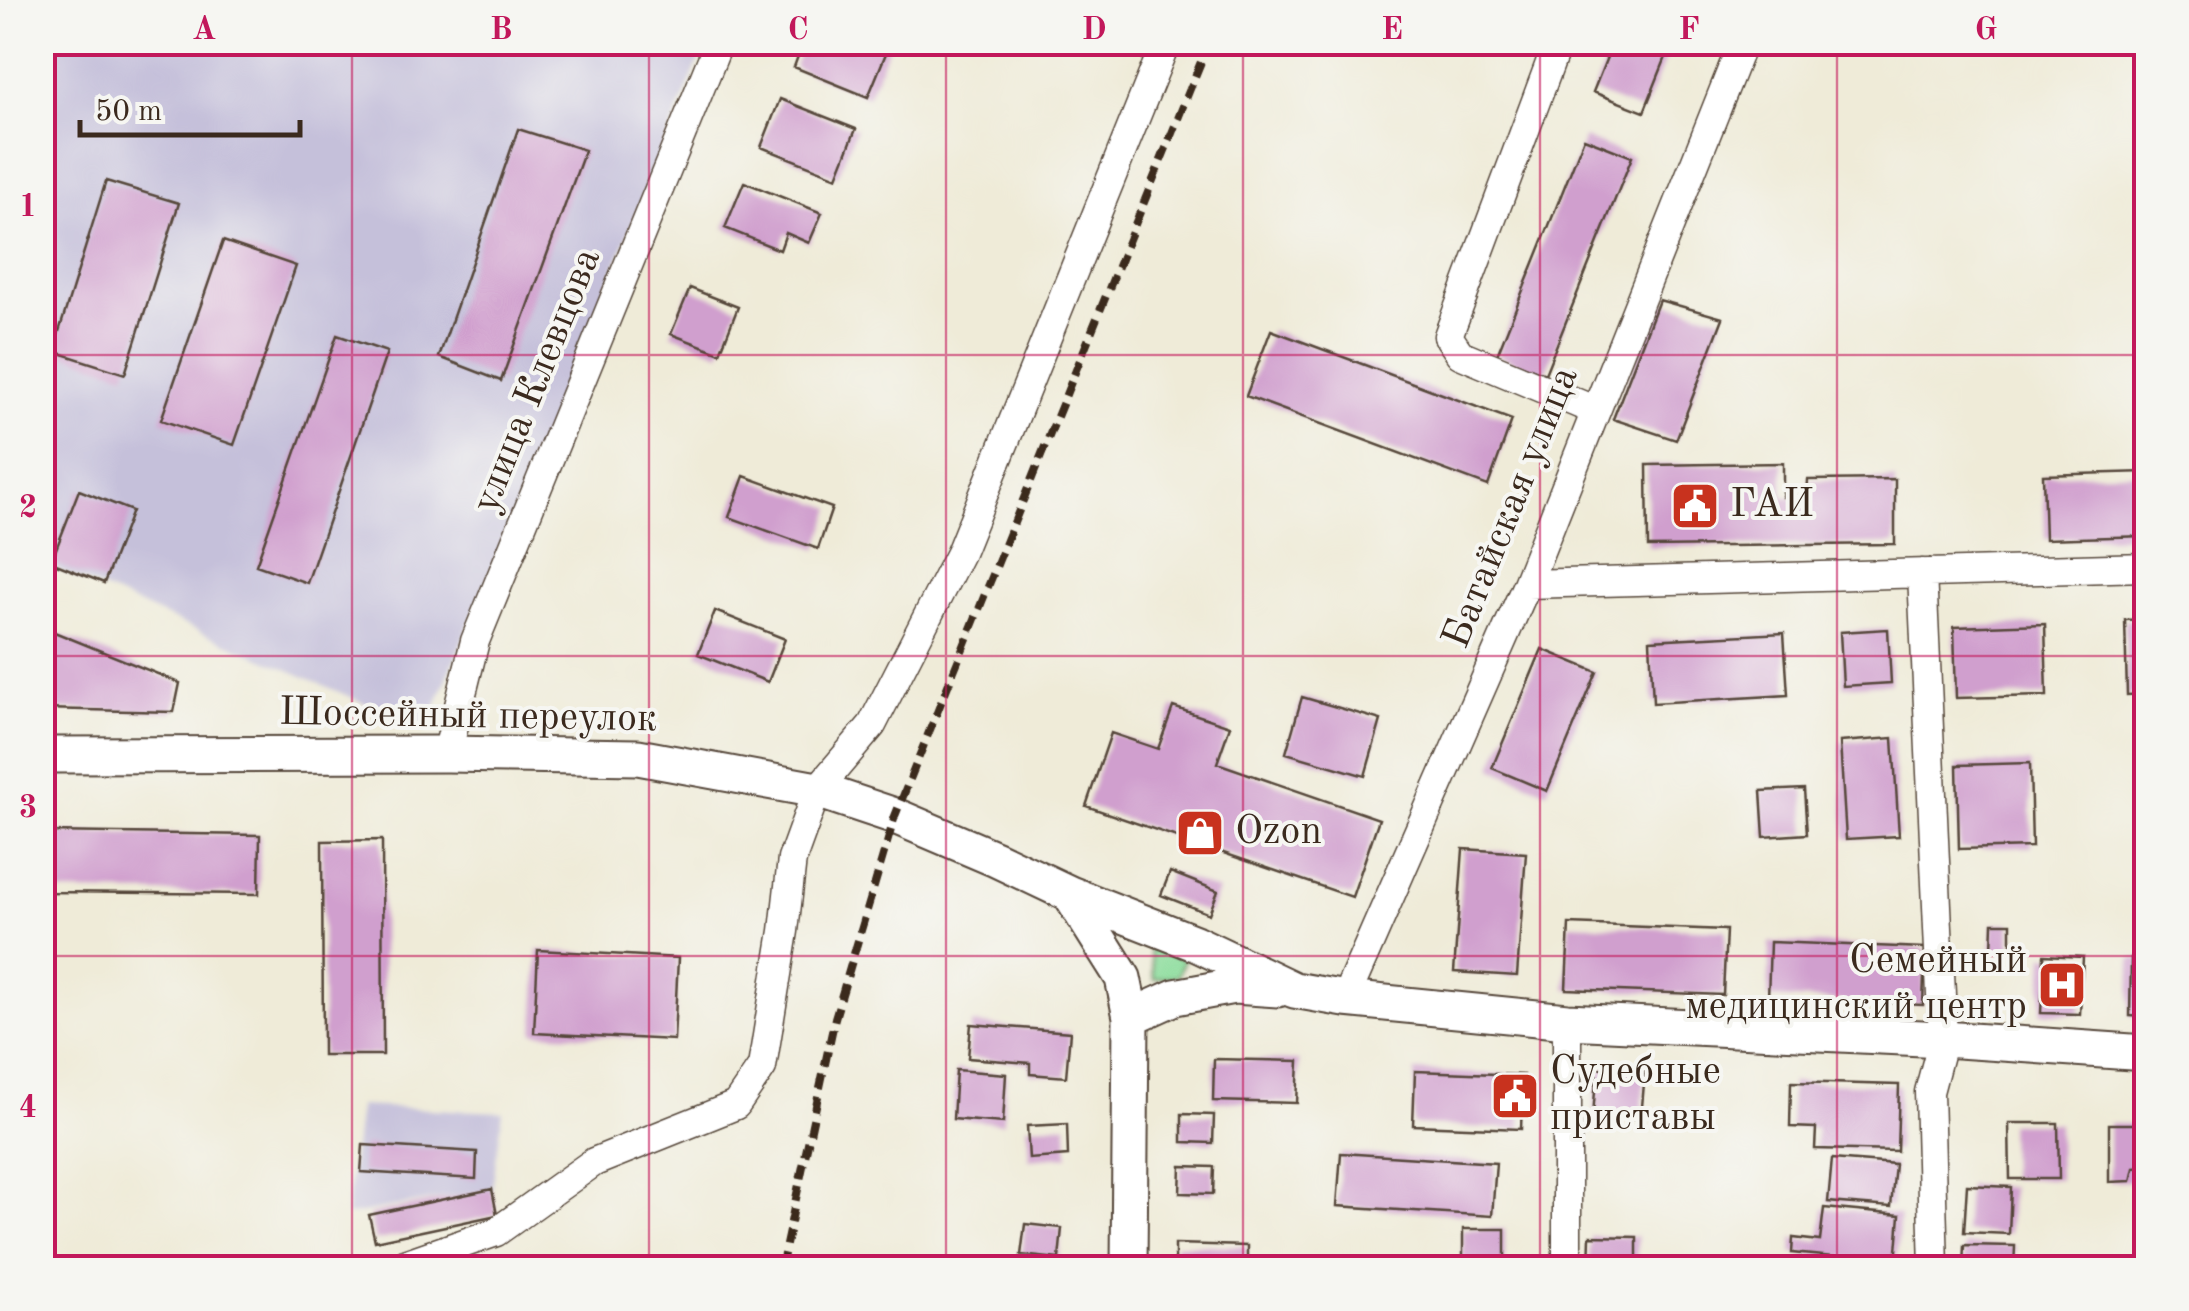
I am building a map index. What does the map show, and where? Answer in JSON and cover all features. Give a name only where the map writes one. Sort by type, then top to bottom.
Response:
[{"type":"main road","name":"Шоссейный переулок","points":[[42,755],[638,757],[817,790],[895,816],[1070,894]]},
{"type":"main road","points":[[1070,894],[1195,943],[1294,990]]},
{"type":"main road","points":[[1070,894],[1122,978],[1131,1017],[1129,1268]]},
{"type":"main road","points":[[1131,1017],[1176,996],[1234,986],[1567,1021],[1942,1039],[2146,1054]]},
{"type":"street","name":"улица Клевцова","points":[[447,754],[475,641],[719,42]]},
{"type":"street","points":[[394,1268],[496,1232],[594,1162],[736,1105],[762,1067],[792,859],[817,790],[872,725],[960,552],[1166,42]]},
{"type":"street","points":[[1558,42],[1448,336],[1460,354],[1596,411]]},
{"type":"street","name":"Батайская улица","points":[[1344,999],[1526,584],[1743,42]]},
{"type":"street","points":[[1526,584],[2146,567]]},
{"type":"street","points":[[1922,574],[1942,1039],[1930,1092],[1934,1268]]},
{"type":"street","points":[[1566,1268],[1567,1021]]},
{"type":"shaded area","points":[[43,43],[706,43],[426,730],[43,563]]},
{"type":"shaded area","points":[[359,1106],[503,1112],[492,1189],[346,1216]]},
{"type":"green space","points":[[1149,948],[1184,959],[1178,976],[1154,979]]},
{"type":"building","points":[[803,42],[880,42],[889,46],[868,97],[794,67]]},
{"type":"building","points":[[1613,42],[1672,42],[1644,112],[1593,92]]},
{"type":"building","points":[[780,99],[856,129],[837,177],[761,147]]},
{"type":"building","points":[[518,129],[585,150],[501,381],[439,357]]},
{"type":"building","points":[[1584,138],[1632,157],[1545,374],[1497,355]]},
{"type":"building","points":[[106,181],[179,203],[125,374],[53,351]]},
{"type":"building","points":[[744,182],[822,213],[809,243],[786,233],[780,250],[725,228]]},
{"type":"building","points":[[223,241],[296,266],[234,445],[161,420]]},
{"type":"building","points":[[690,288],[738,307],[720,353],[671,334]]},
{"type":"building","points":[[1659,300],[1723,318],[1676,440],[1613,419]]},
{"type":"building","points":[[1271,330],[1512,420],[1488,486],[1246,396]]},
{"type":"building","points":[[337,335],[387,352],[307,583],[256,565]]},
{"type":"building","points":[[1783,463],[1783,497],[1807,497],[1808,480],[1895,479],[1895,544],[1648,547],[1647,465]]},
{"type":"building","points":[[2146,472],[2146,536],[2045,539],[2043,475]]},
{"type":"building","points":[[744,476],[832,508],[818,549],[729,517]]},
{"type":"building","points":[[79,490],[132,511],[104,583],[51,562]]},
{"type":"building","points":[[715,611],[785,639],[768,682],[698,654]]},
{"type":"building","points":[[2146,619],[2146,694],[2127,695],[2125,620]]},
{"type":"building","points":[[2045,624],[2047,696],[1956,698],[1954,627]]},
{"type":"building","points":[[42,627],[180,683],[174,712],[42,709]]},
{"type":"building","points":[[1888,629],[1891,683],[1843,686],[1840,632]]},
{"type":"building","points":[[1784,633],[1788,695],[1653,703],[1650,640]]},
{"type":"building","points":[[1542,649],[1597,672],[1547,791],[1492,768]]},
{"type":"building","points":[[1302,697],[1381,720],[1365,776],[1286,753]]},
{"type":"building","points":[[1173,707],[1230,726],[1217,763],[1379,819],[1352,897],[1086,806],[1111,733],[1158,749]]},
{"type":"building","points":[[1893,738],[1899,836],[1846,839],[1840,742]]},
{"type":"building","points":[[2030,763],[2032,847],[1959,849],[1957,765]]},
{"type":"building","points":[[1804,789],[1807,834],[1764,837],[1761,791]]},
{"type":"building","points":[[45,832],[260,835],[259,894],[44,892]]},
{"type":"building","points":[[382,840],[383,1055],[323,1055],[322,841]]},
{"type":"building","points":[[1463,849],[1526,853],[1517,976],[1454,972]]},
{"type":"building","points":[[1170,872],[1218,891],[1209,914],[1161,895]]},
{"type":"building","points":[[1993,923],[2011,923],[2011,950],[1992,950]]},
{"type":"building","points":[[1569,924],[1726,930],[1723,995],[1566,989]]},
{"type":"building","points":[[1770,942],[1925,948],[1923,1005],[1768,998]]},
{"type":"building","points":[[538,950],[678,958],[674,1040],[534,1033]]},
{"type":"building","name":"Семейный медицинский центр","points":[[2044,955],[2083,957],[2080,1014],[2041,1013]]},
{"type":"building","points":[[2131,958],[2146,959],[2146,1017],[2130,1016]]},
{"type":"building","points":[[971,1024],[1070,1032],[1066,1077],[1030,1074],[1030,1063],[968,1058]]},
{"type":"building","points":[[1214,1059],[1299,1061],[1297,1103],[1213,1101]]},
{"type":"building","points":[[1597,1068],[1645,1071],[1641,1119],[1593,1115]]},
{"type":"building","points":[[956,1070],[1006,1074],[1003,1123],[953,1119]]},
{"type":"building","points":[[1415,1071],[1523,1075],[1521,1129],[1413,1125]]},
{"type":"building","points":[[1791,1082],[1899,1085],[1897,1151],[1815,1149],[1816,1128],[1790,1127]]},
{"type":"building","points":[[1182,1114],[1214,1115],[1213,1143],[1182,1142]]},
{"type":"building","points":[[2009,1123],[2058,1123],[2059,1179],[2010,1179]]},
{"type":"building","points":[[1067,1124],[1068,1156],[1029,1159],[1027,1126]]},
{"type":"building","points":[[2109,1124],[2146,1124],[2146,1167],[2134,1168],[2131,1181],[2109,1182]]},
{"type":"building","points":[[363,1145],[477,1152],[476,1179],[361,1172]]},
{"type":"building","points":[[1341,1153],[1496,1163],[1492,1216],[1337,1206]]},
{"type":"building","points":[[1832,1159],[1895,1164],[1891,1207],[1828,1202]]},
{"type":"building","points":[[1181,1166],[1214,1167],[1213,1194],[1180,1193]]},
{"type":"building","points":[[1967,1185],[2011,1187],[2009,1234],[1964,1232]]},
{"type":"building","points":[[492,1189],[497,1215],[375,1241],[369,1215]]},
{"type":"building","points":[[1824,1208],[1900,1215],[1896,1263],[1792,1253],[1793,1238],[1820,1241]]},
{"type":"building","points":[[1025,1224],[1062,1228],[1059,1259],[1021,1255]]},
{"type":"building","points":[[1463,1229],[1505,1229],[1505,1268],[1463,1268]]},
{"type":"building","points":[[1590,1236],[1637,1237],[1637,1268],[1589,1268]]},
{"type":"building","points":[[1175,1244],[1247,1246],[1247,1268],[1175,1268]]},
{"type":"building","points":[[1964,1245],[2015,1246],[2014,1268],[1963,1268]]},
{"type":"railway","points":[[781,1268],[835,1018],[895,816],[1209,42]]},
{"type":"place","name":"ГАИ","points":[[1695,506]]},
{"type":"place","name":"Ozon","points":[[1200,833]]},
{"type":"place","name":"Семейный медицинский центр","points":[[2062,985]]},
{"type":"place","name":"Судебные приставы","points":[[1515,1096]]}]
